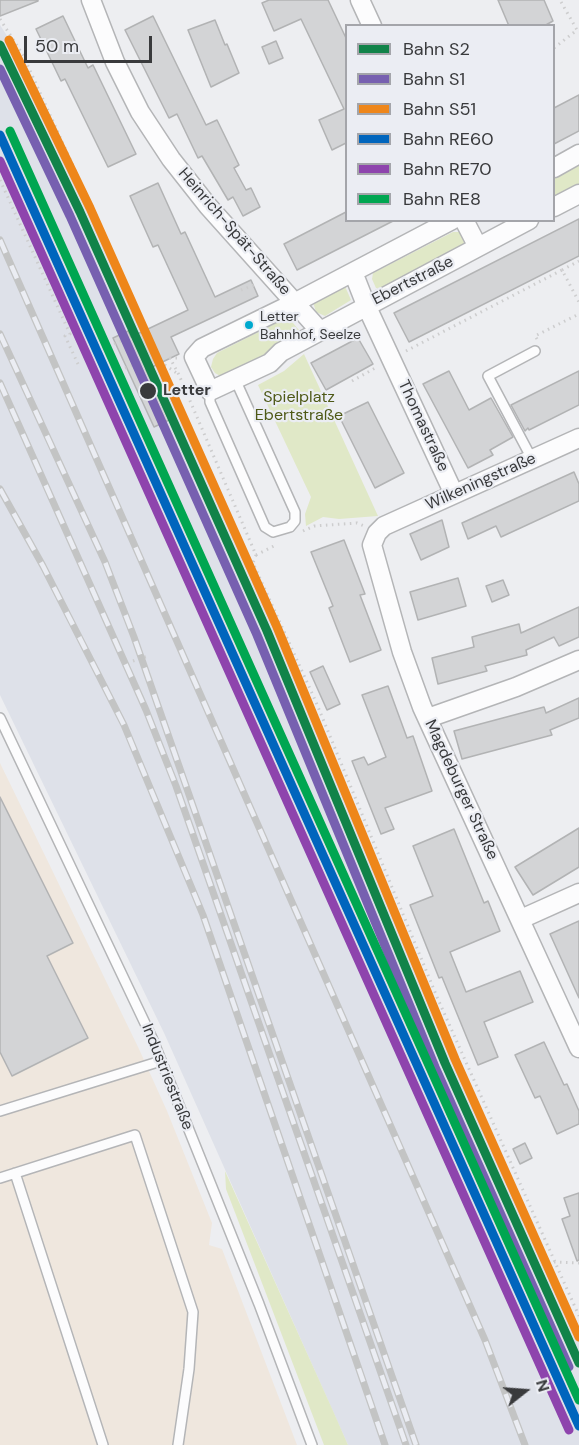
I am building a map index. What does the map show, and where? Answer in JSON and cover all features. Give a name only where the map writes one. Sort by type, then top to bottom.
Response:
[{"type":"street","name":"Heinrich-Spät-Straße","points":[[91,0],[115,62],[140,112],[171,159],[208,206],[320,331]]},
{"type":"street","points":[[360,0],[371,24]]},
{"type":"street","points":[[555,167],[579,154]]},
{"type":"street","points":[[555,206],[579,194]]},
{"type":"street","points":[[210,391],[194,357],[201,348],[296,302],[448,222]]},
{"type":"street","points":[[465,222],[478,248]]},
{"type":"street","name":"Ebertstraße","points":[[210,391],[270,363],[280,352],[525,222]]},
{"type":"street","name":"Thomastraße","points":[[353,272],[366,305],[454,494]]},
{"type":"street","name":"Wilkeningstraße","points":[[380,530],[579,438]]},
{"type":"street","name":"Magdeburger Straße","points":[[380,530],[372,545],[402,652],[428,717],[579,1048]]},
{"type":"street","points":[[428,717],[516,687],[579,660]]},
{"type":"street","points":[[521,920],[579,892]]},
{"type":"lane","points":[[532,459],[488,376],[535,351]]},
{"type":"lane","points":[[210,391],[210,402],[265,527],[273,532],[290,527],[295,521],[295,513],[235,379]]},
{"type":"lane","name":"Industriestraße","points":[[0,718],[152,1038],[259,1304],[312,1445]]},
{"type":"lane","points":[[0,1111],[161,1061]]},
{"type":"lane","points":[[0,1178],[135,1135],[193,1312],[189,1369],[178,1445]]},
{"type":"lane","points":[[15,1173],[103,1445]]},
{"type":"path","points":[[555,47],[577,30],[560,0]]},
{"type":"path","points":[[0,19],[23,55],[162,363],[179,375],[256,555]]},
{"type":"path","points":[[0,180],[70,334],[65,336],[78,364]]},
{"type":"path","points":[[392,359],[579,261]]},
{"type":"path","points":[[562,270],[579,303]]},
{"type":"path","points":[[241,290],[254,285]]},
{"type":"path","points":[[535,351],[541,346],[535,336],[579,314]]},
{"type":"path","points":[[114,344],[123,340],[122,338],[124,340],[132,336]]},
{"type":"path","points":[[125,344],[134,365]]},
{"type":"path","name":"Thomastraße","points":[[352,381],[392,359]]},
{"type":"path","points":[[125,368],[143,361]]},
{"type":"path","points":[[295,536],[314,526],[357,523],[380,530]]},
{"type":"path","points":[[285,540],[256,555],[253,563],[316,702],[437,997],[579,1316]]},
{"type":"path","points":[[133,661],[148,656]]},
{"type":"path","points":[[554,1262],[579,1263]]},
{"type":"shaded area","points":[[0,25],[13,45],[23,71],[45,116],[52,125],[62,153],[83,197],[90,206],[99,233],[157,360],[164,370],[231,526],[239,539],[301,690],[313,711],[316,724],[437,1020],[444,1029],[453,1056],[579,1339],[579,1445],[348,1445],[165,1035],[0,695]]},
{"type":"shaded area","points":[[0,763],[167,1111],[212,1223],[209,1245],[222,1249],[297,1445],[0,1445]]},
{"type":"green space","points":[[579,165],[579,184],[555,197],[555,177]]},
{"type":"green space","points":[[453,232],[459,232],[463,237],[464,243],[460,247],[380,289],[376,288],[372,279],[373,273]]},
{"type":"green space","points":[[344,284],[351,300],[325,316],[316,312],[313,302]]},
{"type":"green space","points":[[288,317],[304,336],[222,377],[215,373],[211,367],[217,353]]},
{"type":"green space","name":"Spielplatz Ebertstraße","points":[[304,354],[378,516],[339,519],[323,517],[306,526],[305,514],[311,497],[258,385],[284,371]]},
{"type":"green space","points":[[225,1171],[348,1445],[324,1445],[226,1189]]},
{"type":"building","points":[[0,0],[38,0],[38,1],[0,16]]},
{"type":"building","points":[[269,0],[328,0],[345,36],[345,144],[332,150],[319,120],[344,109],[301,19],[274,31],[262,3]]},
{"type":"building","points":[[498,0],[544,0],[553,21],[548,24],[508,24]]},
{"type":"building","points":[[63,16],[88,68],[93,65],[136,154],[108,167],[65,79],[61,81],[36,29]]},
{"type":"building","points":[[153,16],[206,125],[217,120],[239,165],[234,168],[246,190],[251,188],[260,207],[243,216],[233,197],[228,200],[202,156],[198,158],[177,114],[169,118],[125,30]]},
{"type":"building","points":[[215,20],[239,73],[211,87],[188,30]]},
{"type":"building","points":[[276,41],[283,58],[269,64],[262,47]]},
{"type":"building","points":[[579,95],[579,131],[555,143],[555,107]]},
{"type":"building","points":[[158,183],[181,234],[185,232],[215,297],[251,280],[258,296],[171,337],[179,354],[146,370],[169,420],[154,427],[113,338],[128,331],[131,337],[188,310],[158,245],[153,247],[130,196]]},
{"type":"building","points":[[345,213],[345,222],[391,222],[297,270],[284,244]]},
{"type":"building","points":[[579,219],[579,256],[409,342],[394,313]]},
{"type":"building","points":[[358,338],[373,364],[326,390],[311,363]]},
{"type":"building","points":[[449,371],[469,410],[491,398],[513,437],[490,450],[493,455],[468,468],[423,384]]},
{"type":"building","points":[[579,371],[579,405],[525,431],[511,405]]},
{"type":"building","points":[[368,402],[404,473],[375,488],[339,416]]},
{"type":"building","points":[[574,472],[579,484],[579,501],[501,537],[496,526],[468,539],[462,523]]},
{"type":"building","points":[[442,520],[449,547],[421,560],[410,534]]},
{"type":"building","points":[[344,540],[365,594],[360,595],[381,650],[350,662],[329,608],[333,606],[311,552]]},
{"type":"building","points":[[458,578],[466,606],[418,620],[410,592]]},
{"type":"building","points":[[503,580],[509,595],[492,602],[486,586]]},
{"type":"building","points":[[579,607],[579,637],[559,646],[554,637],[526,650],[527,655],[485,666],[487,671],[438,684],[432,658],[474,647],[472,637],[519,624],[521,633]]},
{"type":"building","points":[[323,666],[340,704],[327,710],[310,672]]},
{"type":"building","points":[[388,686],[407,738],[413,736],[432,791],[385,808],[394,829],[381,834],[352,761],[364,757],[368,765],[386,757],[362,695]]},
{"type":"building","points":[[579,698],[579,718],[550,730],[552,735],[462,759],[454,731],[544,707],[546,713]]},
{"type":"building","points":[[0,797],[73,943],[47,956],[88,1038],[12,1076],[0,1052]]},
{"type":"building","points":[[579,828],[579,867],[533,895],[515,867]]},
{"type":"building","points":[[454,829],[484,903],[488,901],[500,931],[450,952],[466,992],[520,971],[533,1002],[484,1022],[498,1057],[478,1065],[442,977],[439,978],[410,905],[433,896],[413,846]]},
{"type":"building","points":[[579,921],[579,998],[550,934]]},
{"type":"building","points":[[544,1042],[579,1111],[579,1124],[557,1134],[540,1096],[535,1098],[515,1055]]},
{"type":"building","points":[[525,1143],[532,1158],[520,1164],[513,1149]]},
{"type":"building","points":[[579,1193],[579,1260],[577,1261],[562,1219],[570,1216],[564,1198]]},
{"type":"railway","points":[[0,240],[485,1340],[525,1445]]},
{"type":"railway","points":[[0,334],[105,562],[134,637],[416,1445]]},
{"type":"railway","points":[[0,383],[146,710],[176,786],[406,1445]]},
{"type":"railway","points":[[0,489],[43,566],[124,725],[203,915],[385,1445]]},
{"type":"rail line","name":"S51","points":[[9,40],[90,208],[277,627],[455,1059],[579,1337]]},
{"type":"rail line","name":"S2","points":[[0,45],[80,212],[267,631],[445,1063],[579,1363]]},
{"type":"rail line","name":"S1","points":[[0,69],[70,216],[257,635],[435,1067],[569,1367]]},
{"type":"rail line","name":"RE8","points":[[10,131],[579,1400]]},
{"type":"rail line","name":"RE60","points":[[0,135],[579,1426]]},
{"type":"rail line","name":"RE70","points":[[0,161],[569,1430]]},
{"type":"place","name":"Letter Bahnhof, Seelze","points":[[249,325]]},
{"type":"place","name":"Letter","points":[[148,391]]}]
